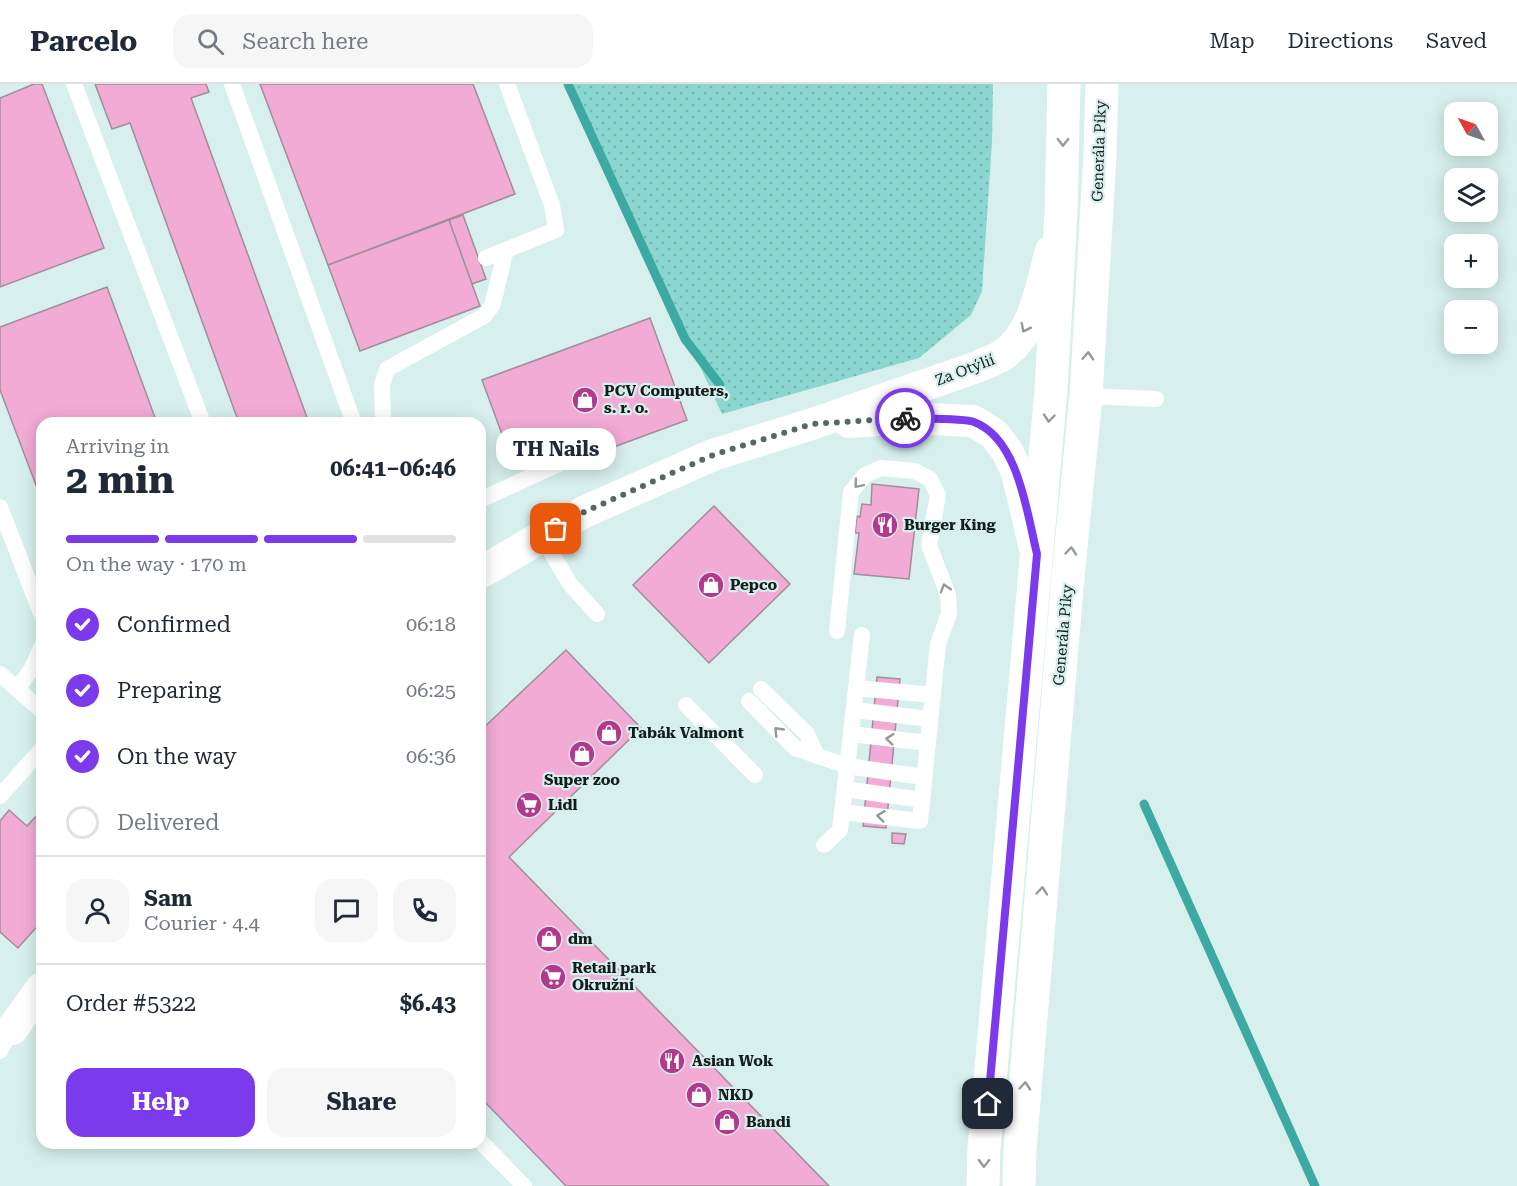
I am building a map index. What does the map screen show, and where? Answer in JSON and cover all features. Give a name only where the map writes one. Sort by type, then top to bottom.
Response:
[{"type":"highway","points":[[983,1186],[984,1149],[1051,389],[1061,213],[1064,84]]},
{"type":"highway","name":"Generála Píky","points":[[1019,1186],[1067,588],[1086,396],[1102,84]]},
{"type":"street","name":"Za Otýlií","points":[[486,570],[584,512],[713,455],[812,424],[977,367],[1003,355],[1021,337],[1036,306],[1061,213]]},
{"type":"street","name":"Za Otýlií","points":[[812,424],[905,418],[974,421],[994,434],[1007,451],[1017,472],[1037,554]]},
{"type":"street","points":[[6,1040],[36,997]]},
{"type":"lane","points":[[74,84],[201,417]]},
{"type":"lane","points":[[232,84],[352,417]]},
{"type":"lane","points":[[486,258],[556,230],[552,205],[507,84]]},
{"type":"lane","points":[[383,417],[382,385],[387,369],[484,316],[492,306],[506,250]]},
{"type":"lane","points":[[1086,396],[1156,399]]},
{"type":"lane","points":[[486,497],[565,461]]},
{"type":"lane","points":[[837,631],[851,492],[865,475],[881,468],[915,471],[930,479],[938,495],[929,545],[948,595],[949,613],[938,644],[920,821],[842,812]]},
{"type":"lane","points":[[0,507],[36,600]]},
{"type":"lane","points":[[542,537],[570,584],[597,614]]},
{"type":"lane","points":[[824,845],[840,830],[862,634]]},
{"type":"lane","points":[[17,689],[36,659]]},
{"type":"lane","points":[[0,674],[36,706]]},
{"type":"lane","points":[[856,688],[933,695]]},
{"type":"lane","points":[[755,695],[795,748],[847,766],[924,777]]},
{"type":"lane","points":[[686,705],[755,775]]},
{"type":"lane","points":[[854,710],[930,719]]},
{"type":"lane","points":[[851,734],[928,743]]},
{"type":"lane","points":[[0,796],[36,756]]},
{"type":"lane","points":[[844,789],[922,800]]},
{"type":"lane","points":[[486,1147],[524,1186]]},
{"type":"shaded area","points":[[569,84],[993,84],[992,142],[982,291],[971,315],[919,358],[722,414]]},
{"type":"building","points":[[34,84],[42,84],[104,248],[0,287],[0,98]]},
{"type":"building","points":[[95,84],[206,84],[209,92],[191,98],[307,417],[237,417],[130,123],[112,129]]},
{"type":"building","points":[[260,84],[473,84],[515,194],[328,265]]},
{"type":"building","points":[[463,215],[486,279],[472,284],[449,220]]},
{"type":"building","points":[[449,220],[480,306],[360,351],[328,265]]},
{"type":"building","points":[[107,287],[155,417],[36,417],[36,485],[0,390],[0,327]]},
{"type":"building","name":"PCV Computers, s. r. o.","points":[[650,318],[687,420],[592,455],[586,437],[513,464],[482,380]]},
{"type":"building","name":"Burger King","points":[[872,484],[919,489],[909,579],[854,574],[859,533],[855,533],[857,516],[860,517],[862,504],[871,505]]},
{"type":"building","name":"Pepco","points":[[714,506],[790,584],[709,663],[633,585]]},
{"type":"building","name":"Retail park Okružní","points":[[566,650],[641,728],[509,857],[829,1186],[566,1186],[486,1103],[486,725]]},
{"type":"building","points":[[877,677],[900,679],[886,828],[863,826]]},
{"type":"building","points":[[9,810],[27,826],[36,816],[36,928],[18,948],[0,932],[0,821]]},
{"type":"building","points":[[892,833],[906,834],[904,844],[892,843]]},
{"type":"waterway","points":[[568,84],[685,339],[720,385]]},
{"type":"waterway","points":[[1144,804],[1315,1186]]},
{"type":"way so far","points":[[556,529],[584,512],[713,455],[812,424],[905,418]]},
{"type":"place","name":"PCV Computers, s. r. o.","points":[[585,400]]},
{"type":"place","name":"Burger King","points":[[885,525]]},
{"type":"place","name":"TH Nails","points":[[556,529]]},
{"type":"place","name":"Pepco","points":[[711,585]]},
{"type":"place","name":"Tabák Valmont","points":[[609,733]]},
{"type":"place","name":"Super zoo","points":[[582,754]]},
{"type":"place","name":"Lidl","points":[[529,805]]},
{"type":"place","name":"dm","points":[[549,939]]},
{"type":"place","name":"Retail park Okružní","points":[[553,977]]},
{"type":"place","name":"Asian Wok","points":[[672,1061]]},
{"type":"place","name":"NKD","points":[[699,1095]]},
{"type":"place","name":"Bandi","points":[[727,1122]]},
{"type":"route","points":[[905,418],[974,421],[994,434],[1007,451],[1017,472],[1037,554],[988,1104]]}]
